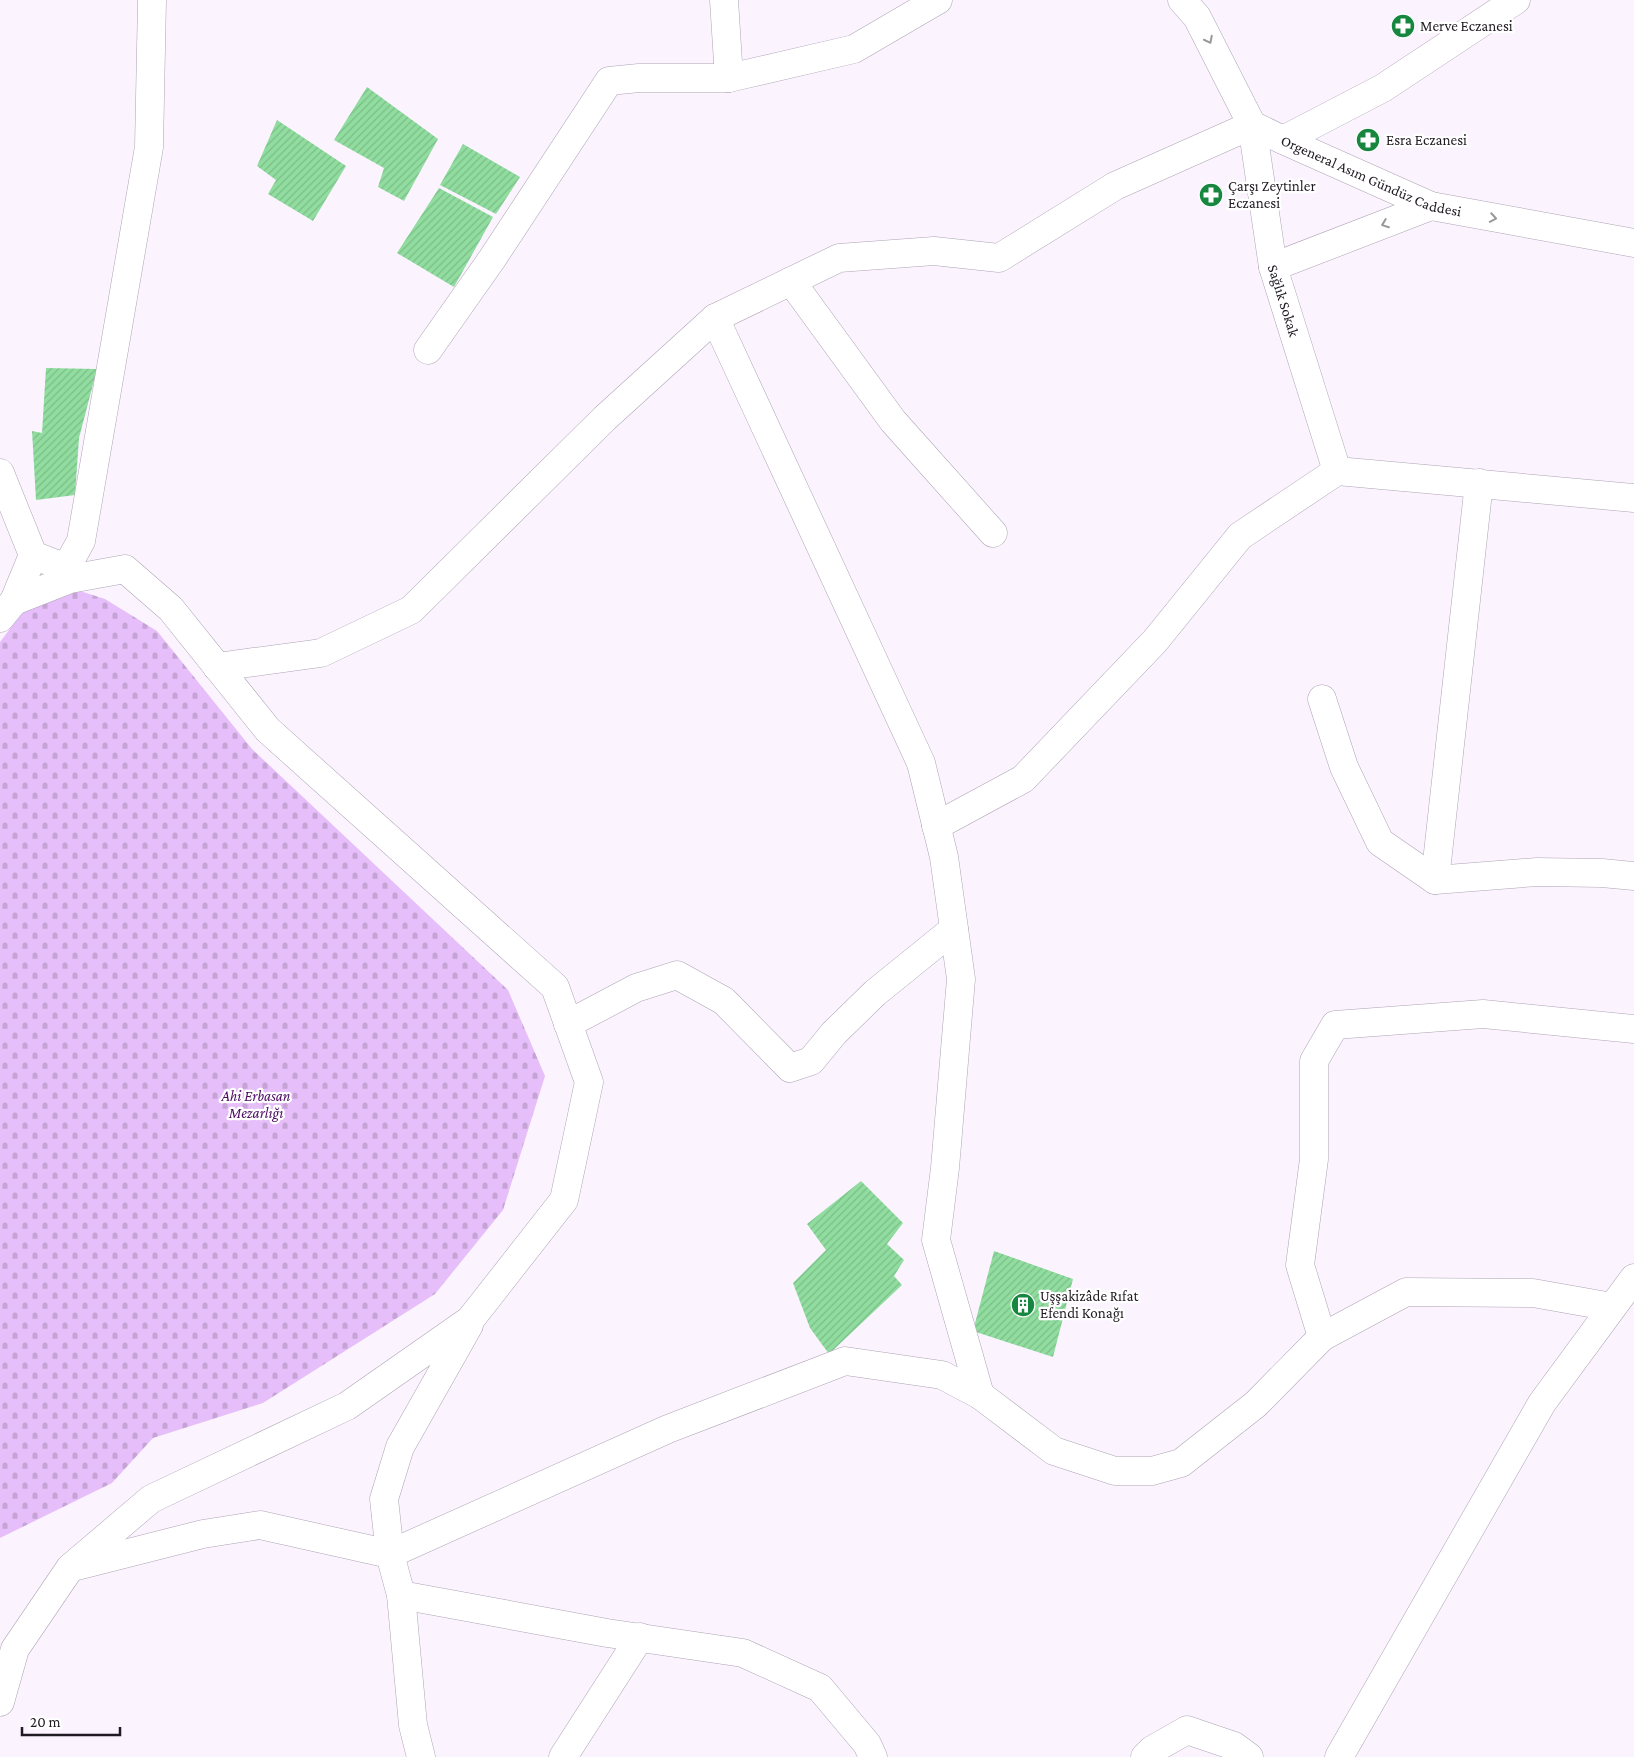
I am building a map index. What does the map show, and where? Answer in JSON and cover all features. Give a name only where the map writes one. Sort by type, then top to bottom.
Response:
[{"type":"street","points":[[0,473],[33,555],[66,568],[81,541],[149,147],[152,0]]},
{"type":"street","points":[[724,0],[729,78]]},
{"type":"street","points":[[428,350],[492,260],[609,81],[639,78],[729,78],[854,49],[938,0]]},
{"type":"street","points":[[217,667],[320,653],[411,610],[605,418],[715,318],[839,258],[934,251],[999,258],[1115,186],[1252,124],[1197,16],[1182,0]]},
{"type":"street","points":[[1283,140],[1383,88],[1516,0]]},
{"type":"street","name":"Orgeneral Asım Gündüz Caddesi","points":[[1252,124],[1283,140],[1431,206],[1634,244]]},
{"type":"street","name":"Sağlık Sokak","points":[[1252,124],[1273,267],[1337,471]]},
{"type":"street","points":[[1273,267],[1431,206]]},
{"type":"street","points":[[792,281],[893,421],[993,533]]},
{"type":"street","points":[[715,318],[921,763],[944,857],[961,978],[945,1168],[936,1240],[980,1395]]},
{"type":"street","points":[[936,826],[1023,779],[1154,641],[1240,536],[1337,471],[1634,498]]},
{"type":"street","points":[[1435,880],[1479,483]]},
{"type":"street","points":[[7,610],[33,555]]},
{"type":"street","points":[[7,610],[70,579],[125,569],[171,609],[268,730],[555,988],[589,1082],[564,1200],[473,1317],[400,1447],[384,1499],[390,1554],[401,1595],[413,1725],[421,1757]]},
{"type":"street","points":[[1322,699],[1344,767],[1380,842],[1435,880],[1537,872],[1602,873],[1634,876]]},
{"type":"street","points":[[568,1024],[636,988],[677,975],[724,1001],[790,1068],[810,1061],[834,1033],[875,993],[954,929]]},
{"type":"street","points":[[1322,1337],[1300,1265],[1314,1159],[1314,1061],[1335,1025],[1483,1014],[1634,1029]]},
{"type":"street","points":[[1339,1757],[1542,1403],[1634,1278]]},
{"type":"street","points":[[70,1568],[203,1534],[260,1525],[390,1554],[668,1429],[845,1361],[942,1374],[980,1395],[1054,1451],[1114,1471],[1152,1471],[1181,1463],[1189,1457],[1256,1404],[1322,1337],[1406,1292],[1533,1293],[1612,1307]]},
{"type":"street","points":[[0,1702],[15,1649],[70,1568],[150,1499],[347,1406],[473,1317]]},
{"type":"street","points":[[401,1595],[640,1638],[743,1653],[820,1688],[867,1744],[873,1757]]},
{"type":"street","points":[[563,1757],[640,1638]]},
{"type":"street","points":[[1145,1757],[1152,1750],[1187,1730],[1234,1746],[1249,1757]]},
{"type":"green space","name":"Ahi Erbasan Mezarlığı","points":[[55,583],[105,599],[157,631],[252,749],[508,990],[545,1076],[503,1210],[435,1294],[263,1403],[153,1438],[112,1483],[0,1538],[0,642],[19,617]]},
{"type":"building","points":[[367,87],[438,139],[404,201],[378,187],[384,168],[334,140]]},
{"type":"building","points":[[277,120],[346,166],[313,221],[268,194],[276,180],[257,166]]},
{"type":"building","points":[[463,144],[520,177],[496,214],[440,185]]},
{"type":"building","points":[[439,188],[493,217],[454,287],[397,253]]},
{"type":"building","points":[[46,368],[97,369],[79,438],[75,495],[36,500],[32,431],[42,433]]},
{"type":"building","points":[[861,1181],[903,1223],[887,1244],[904,1260],[894,1276],[902,1285],[829,1354],[810,1328],[793,1283],[826,1250],[807,1224]]},
{"type":"building","name":"Uşşakizâde Rıfat Efendi Konağı","points":[[994,1251],[1073,1279],[1053,1357],[973,1331]]},
{"type":"place","name":"Merve Eczanesi","points":[[1403,26]]},
{"type":"place","name":"Esra Eczanesi","points":[[1368,140]]},
{"type":"place","name":"Çarşı Zeytinler Eczanesi","points":[[1211,195]]},
{"type":"place","name":"Uşşakizâde Rıfat Efendi Konağı","points":[[1023,1305]]}]
